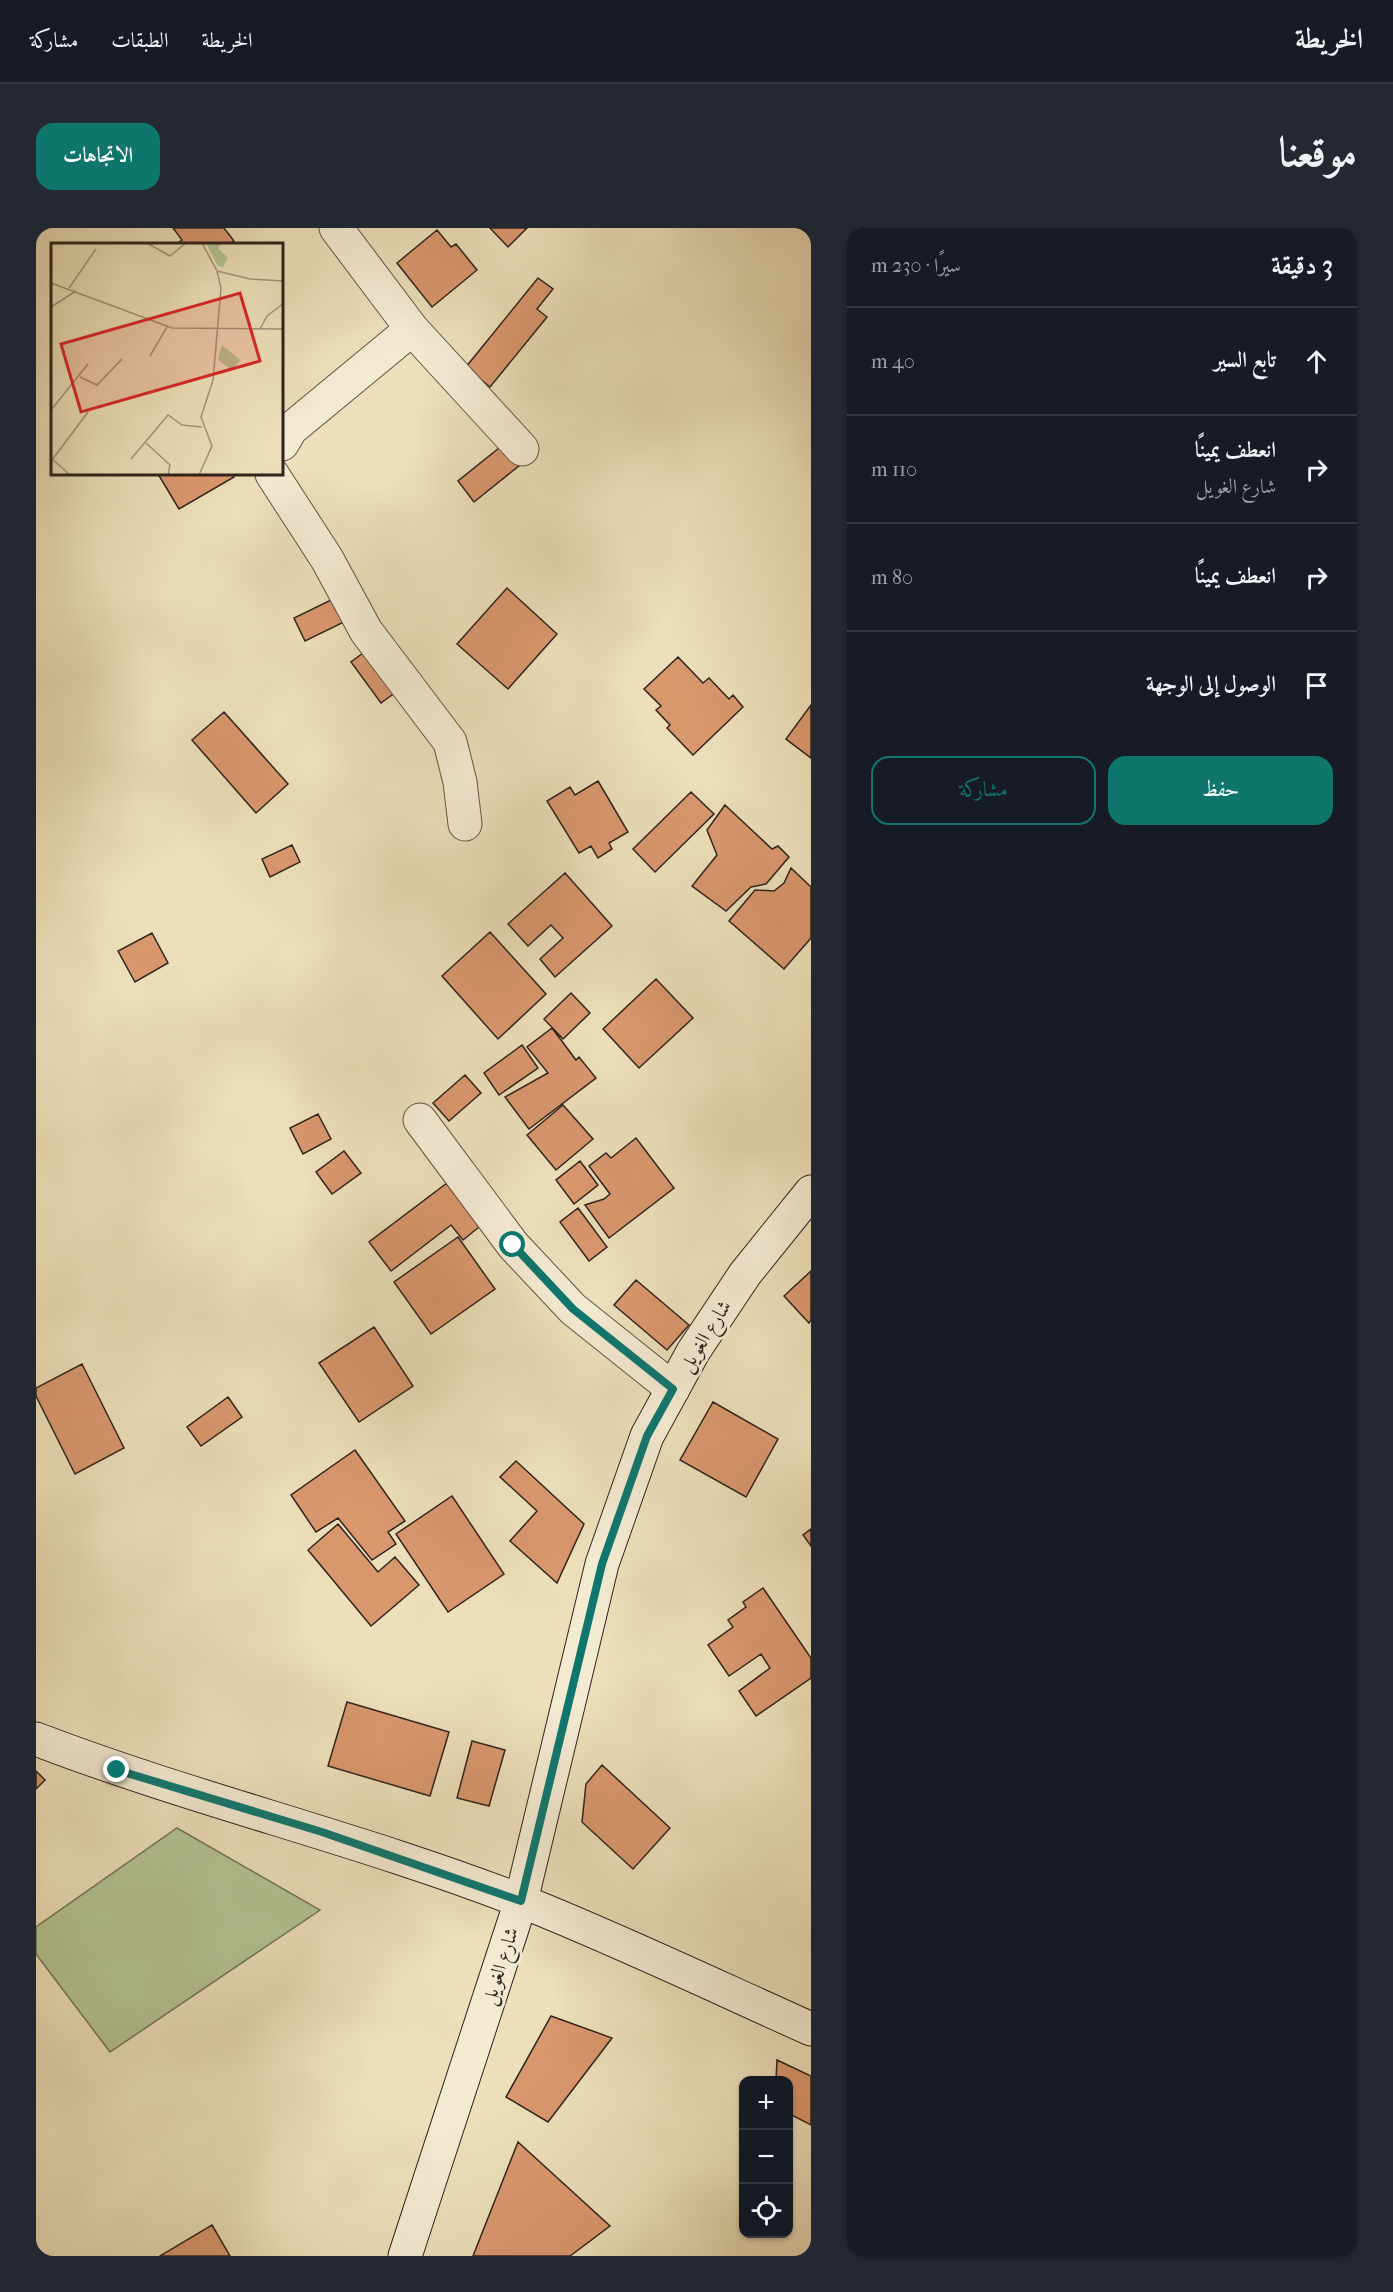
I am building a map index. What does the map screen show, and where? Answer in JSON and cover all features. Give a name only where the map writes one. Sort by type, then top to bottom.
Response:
[{"type":"street","points":[[336,228],[411,329],[522,449]]},
{"type":"street","points":[[284,441],[291,429],[411,329]]},
{"type":"street","points":[[273,476],[327,559],[366,631],[450,742],[460,783],[465,824]]},
{"type":"street","points":[[420,1120],[513,1245],[573,1309],[673,1389]]},
{"type":"street","name":"شارع الغويل","points":[[405,2256],[521,1901],[602,1564],[647,1436],[693,1352],[745,1274],[811,1192]]},
{"type":"street","points":[[36,1739],[117,1770],[322,1832],[521,1901],[811,2029]]},
{"type":"green space","points":[[177,1828],[320,1910],[110,2052],[36,1954],[36,1927]]},
{"type":"building","points":[[173,228],[224,228],[234,241],[231,243],[178,243],[182,240]]},
{"type":"building","points":[[490,228],[527,228],[508,247]]},
{"type":"building","points":[[437,230],[451,247],[456,244],[477,270],[432,307],[397,263]]},
{"type":"building","points":[[538,278],[553,289],[537,309],[547,317],[490,387],[466,367]]},
{"type":"building","points":[[504,444],[520,465],[474,502],[458,481]]},
{"type":"building","points":[[159,476],[234,477],[179,509]]},
{"type":"building","points":[[507,588],[557,634],[508,689],[457,644]]},
{"type":"building","points":[[333,599],[344,622],[305,641],[294,618]]},
{"type":"building","points":[[374,645],[404,686],[381,703],[351,662]]},
{"type":"building","points":[[678,657],[703,683],[709,678],[729,699],[733,695],[743,707],[693,755],[667,728],[670,725],[656,710],[661,706],[644,689]]},
{"type":"building","points":[[811,705],[811,758],[786,739]]},
{"type":"building","points":[[224,712],[288,784],[256,813],[192,740]]},
{"type":"building","points":[[598,781],[628,832],[609,843],[612,849],[598,858],[591,846],[579,853],[547,801],[570,787],[575,795]]},
{"type":"building","points":[[691,792],[714,814],[655,872],[633,849]]},
{"type":"building","points":[[725,805],[772,849],[778,846],[789,857],[766,884],[751,887],[726,911],[692,886],[717,855],[707,830]]},
{"type":"building","points":[[292,845],[300,862],[270,877],[262,859]]},
{"type":"building","points":[[791,868],[811,887],[811,938],[784,969],[729,921],[755,890],[774,891],[784,883]]},
{"type":"building","points":[[565,873],[612,926],[555,977],[540,959],[563,938],[551,925],[528,946],[508,924]]},
{"type":"building","points":[[490,932],[546,994],[498,1039],[442,976]]},
{"type":"building","points":[[152,933],[168,963],[135,982],[118,951]]},
{"type":"building","points":[[656,979],[693,1018],[639,1068],[603,1029]]},
{"type":"building","points":[[571,993],[590,1013],[563,1039],[544,1019]]},
{"type":"building","points":[[552,1028],[576,1060],[579,1057],[596,1078],[529,1129],[505,1097],[548,1073],[527,1047]]},
{"type":"building","points":[[522,1045],[538,1068],[499,1095],[484,1073]]},
{"type":"building","points":[[465,1075],[481,1093],[449,1121],[433,1103]]},
{"type":"building","points":[[563,1105],[593,1139],[556,1170],[527,1135]]},
{"type":"building","points":[[318,1114],[331,1139],[303,1154],[290,1128]]},
{"type":"building","points":[[636,1138],[674,1188],[609,1238],[585,1205],[604,1199],[610,1194],[589,1166],[606,1153],[611,1158]]},
{"type":"building","points":[[344,1151],[361,1173],[332,1194],[316,1172]]},
{"type":"building","points":[[580,1161],[598,1185],[574,1204],[556,1180]]},
{"type":"building","points":[[451,1180],[484,1223],[463,1240],[451,1225],[391,1271],[369,1242]]},
{"type":"building","points":[[578,1208],[607,1247],[589,1261],[560,1222]]},
{"type":"building","points":[[458,1237],[495,1289],[431,1334],[394,1282]]},
{"type":"building","points":[[811,1271],[811,1320],[809,1323],[784,1296]]},
{"type":"building","points":[[636,1280],[689,1325],[667,1350],[614,1305]]},
{"type":"building","points":[[374,1327],[413,1386],[359,1422],[319,1363]]},
{"type":"building","points":[[82,1364],[124,1448],[75,1474],[36,1396],[36,1388]]},
{"type":"building","points":[[228,1397],[242,1417],[201,1446],[187,1427]]},
{"type":"building","points":[[713,1402],[778,1439],[746,1497],[680,1460]]},
{"type":"building","points":[[355,1450],[405,1521],[388,1532],[396,1544],[372,1560],[338,1518],[316,1532],[291,1495]]},
{"type":"building","points":[[516,1461],[584,1524],[557,1583],[510,1541],[537,1511],[500,1477]]},
{"type":"building","points":[[452,1496],[504,1574],[448,1612],[396,1534]]},
{"type":"building","points":[[338,1524],[378,1572],[395,1557],[419,1585],[371,1626],[308,1550]]},
{"type":"building","points":[[811,1529],[811,1546],[803,1535]]},
{"type":"building","points":[[763,1588],[811,1658],[811,1678],[756,1716],[739,1691],[770,1668],[761,1654],[729,1676],[708,1645],[733,1627],[728,1620],[746,1607],[743,1602]]},
{"type":"building","points":[[347,1702],[449,1732],[430,1796],[328,1766]]},
{"type":"building","points":[[472,1741],[505,1750],[489,1806],[457,1798]]},
{"type":"building","points":[[602,1765],[670,1828],[633,1869],[582,1822],[586,1784]]},
{"type":"building","points":[[36,1771],[45,1780],[36,1789]]},
{"type":"building","points":[[551,2016],[612,2038],[548,2122],[506,2097]]},
{"type":"building","points":[[777,2060],[811,2076],[811,2125],[793,2116],[793,2076],[776,2076]]},
{"type":"building","points":[[518,2142],[610,2226],[570,2256],[473,2256]]},
{"type":"building","points":[[212,2225],[230,2256],[160,2256]]},
{"type":"route","points":[[117,1770],[322,1832],[521,1901],[602,1564],[647,1436],[673,1389],[573,1309],[513,1245]]}]
